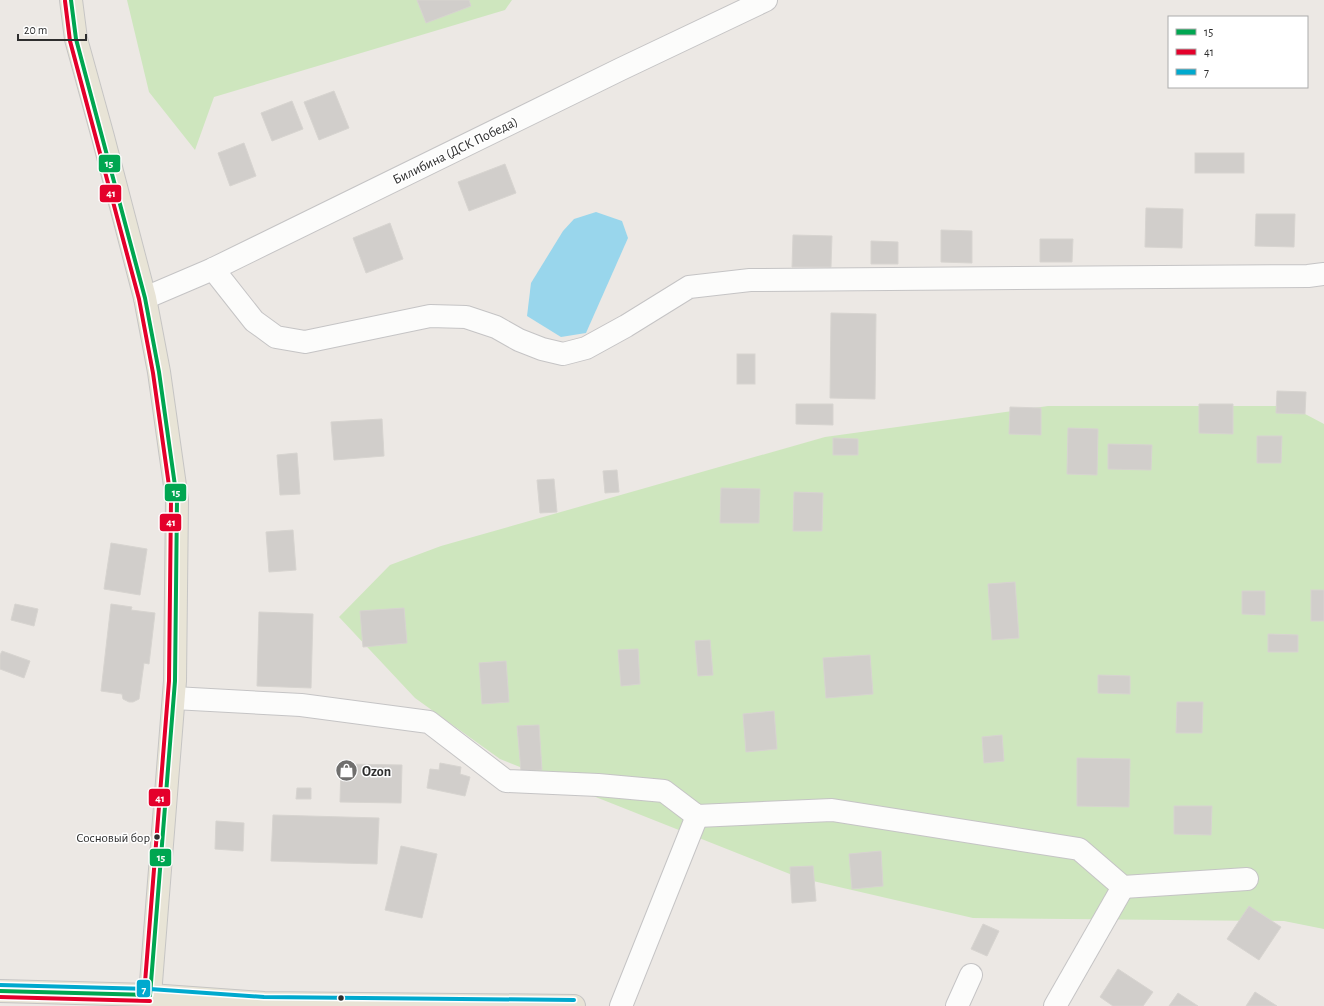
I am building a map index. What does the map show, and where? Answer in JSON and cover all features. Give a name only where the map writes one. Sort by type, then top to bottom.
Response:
[{"type":"main road","points":[[71,0],[76,39],[145,298],[159,372],[177,500],[175,681],[150,995]]},
{"type":"main road","points":[[0,991],[150,995],[264,1004],[574,1006]]},
{"type":"street","name":"Билибина (ДСК Победа)","points":[[145,298],[213,269],[606,76],[766,0]]},
{"type":"street","points":[[213,269],[254,321],[276,337],[305,342],[430,316],[466,317],[496,327],[519,340],[542,349],[563,354],[586,348],[626,326],[689,287],[750,280],[1292,276],[1324,274]]},
{"type":"street","points":[[174,698],[301,705],[429,722],[506,781],[598,785],[664,791],[697,816],[832,810],[1079,849],[1123,887],[1246,879]]},
{"type":"street","points":[[621,1006],[697,816]]},
{"type":"street","points":[[1055,1006],[1123,887]]},
{"type":"street","points":[[957,1006],[971,975]]},
{"type":"green space","points":[[127,0],[512,0],[505,10],[214,97],[195,150],[149,92]]},
{"type":"green space","points":[[1048,406],[1290,406],[1324,424],[1324,929],[1284,921],[973,918],[800,878],[500,759],[415,698],[339,617],[390,565],[441,546],[825,437]]},
{"type":"water","points":[[596,212],[622,221],[628,238],[586,333],[561,337],[527,316],[531,283],[563,231],[574,219]]},
{"type":"building","points":[[417,0],[469,0],[471,6],[426,23]]},
{"type":"building","points":[[334,91],[349,128],[319,140],[304,102]]},
{"type":"building","points":[[292,101],[303,129],[272,141],[261,113]]},
{"type":"building","points":[[244,143],[256,176],[230,186],[218,153]]},
{"type":"building","points":[[1195,153],[1244,153],[1244,173],[1195,173]]},
{"type":"building","points":[[505,164],[516,193],[469,211],[458,182]]},
{"type":"building","points":[[1146,208],[1183,209],[1182,248],[1145,247]]},
{"type":"building","points":[[1256,214],[1295,214],[1294,247],[1255,246]]},
{"type":"building","points":[[390,223],[403,259],[366,273],[353,238]]},
{"type":"building","points":[[941,230],[972,231],[972,263],[941,262]]},
{"type":"building","points":[[793,235],[832,236],[831,267],[792,267]]},
{"type":"building","points":[[1040,239],[1073,239],[1072,262],[1040,262]]},
{"type":"building","points":[[871,241],[898,242],[898,264],[871,264]]},
{"type":"building","points":[[831,313],[876,314],[875,399],[830,398]]},
{"type":"building","points":[[737,354],[755,354],[755,384],[737,384]]},
{"type":"building","points":[[1277,391],[1306,392],[1305,414],[1276,413]]},
{"type":"building","points":[[796,404],[833,404],[833,425],[796,424]]},
{"type":"building","points":[[1199,404],[1233,404],[1233,434],[1199,433]]},
{"type":"building","points":[[1010,407],[1041,408],[1041,435],[1009,434]]},
{"type":"building","points":[[382,419],[384,456],[334,460],[331,422]]},
{"type":"building","points":[[1068,428],[1098,429],[1097,475],[1067,474]]},
{"type":"building","points":[[1257,436],[1282,436],[1281,463],[1257,463]]},
{"type":"building","points":[[833,438],[858,439],[858,455],[833,455]]},
{"type":"building","points":[[1108,444],[1152,445],[1151,470],[1108,469]]},
{"type":"building","points":[[297,453],[300,494],[280,495],[277,455]]},
{"type":"building","points":[[617,470],[619,492],[605,493],[603,471]]},
{"type":"building","points":[[554,479],[557,512],[540,513],[537,480]]},
{"type":"building","points":[[721,488],[760,489],[759,523],[720,523]]},
{"type":"building","points":[[794,492],[823,493],[822,531],[793,531]]},
{"type":"building","points":[[293,530],[296,570],[269,572],[266,532]]},
{"type":"building","points":[[111,543],[147,549],[140,595],[104,589]]},
{"type":"building","points":[[1015,582],[1019,638],[992,640],[988,584]]},
{"type":"building","points":[[1311,590],[1324,590],[1324,621],[1311,621]]},
{"type":"building","points":[[1242,591],[1265,591],[1265,615],[1242,614]]},
{"type":"building","points":[[15,604],[38,609],[34,626],[11,620]]},
{"type":"building","points":[[111,604],[132,607],[131,610],[155,613],[149,664],[144,663],[139,699],[133,702],[123,699],[122,694],[101,691]]},
{"type":"building","points":[[404,608],[407,643],[363,647],[360,611]]},
{"type":"building","points":[[259,612],[313,614],[311,688],[257,686]]},
{"type":"building","points":[[1268,634],[1298,635],[1298,652],[1268,652]]},
{"type":"building","points":[[710,640],[713,675],[698,676],[695,641]]},
{"type":"building","points":[[638,649],[640,684],[621,686],[618,650]]},
{"type":"building","points":[[2,651],[30,661],[24,678],[0,669],[0,655]]},
{"type":"building","points":[[870,655],[873,694],[826,698],[823,658]]},
{"type":"building","points":[[506,661],[509,702],[482,704],[479,663]]},
{"type":"building","points":[[1098,675],[1130,676],[1130,694],[1098,693]]},
{"type":"building","points":[[1177,702],[1203,702],[1202,733],[1176,733]]},
{"type":"building","points":[[774,711],[777,749],[746,752],[743,714]]},
{"type":"building","points":[[539,725],[542,770],[521,771],[517,726]]},
{"type":"building","points":[[1002,735],[1004,761],[984,763],[982,737]]},
{"type":"building","points":[[1077,758],[1130,759],[1129,807],[1077,806]]},
{"type":"building","points":[[440,763],[461,767],[460,774],[470,777],[465,796],[427,788],[430,769],[439,770]]},
{"type":"building","points":[[341,764],[402,765],[401,803],[340,802]]},
{"type":"building","points":[[297,788],[311,788],[311,799],[296,799]]},
{"type":"building","points":[[1174,806],[1212,806],[1211,835],[1174,834]]},
{"type":"building","points":[[273,815],[379,818],[377,864],[271,861]]},
{"type":"building","points":[[216,821],[244,823],[243,851],[215,849]]},
{"type":"building","points":[[401,846],[437,854],[422,918],[385,910]]},
{"type":"building","points":[[881,851],[883,886],[852,889],[849,854]]},
{"type":"building","points":[[813,866],[816,901],[792,903],[790,867]]},
{"type":"building","points":[[1249,906],[1281,927],[1259,960],[1227,939]]},
{"type":"building","points":[[983,924],[999,931],[987,956],[971,949]]},
{"type":"building","points":[[1118,969],[1153,992],[1143,1006],[1113,1006],[1100,997]]},
{"type":"building","points":[[1255,992],[1277,1006],[1246,1006]]},
{"type":"building","points":[[1178,993],[1198,1006],[1169,1006]]},
{"type":"transit line","name":"15","points":[[71,0],[76,39],[145,298],[159,372],[177,500],[175,681],[150,995]]},
{"type":"transit line","name":"41","points":[[65,1],[70,41],[139,299],[153,373],[171,500],[169,681],[144,995]]},
{"type":"transit line","name":"7","points":[[0,985],[150,989],[264,997],[574,1000]]},
{"type":"transit line","name":"15","points":[[0,991],[150,995]]},
{"type":"transit line","name":"41","points":[[0,997],[150,1001]]},
{"type":"place","name":"Ozon","points":[[347,771]]},
{"type":"place","name":"Сосновый бор","points":[[157,837]]}]
